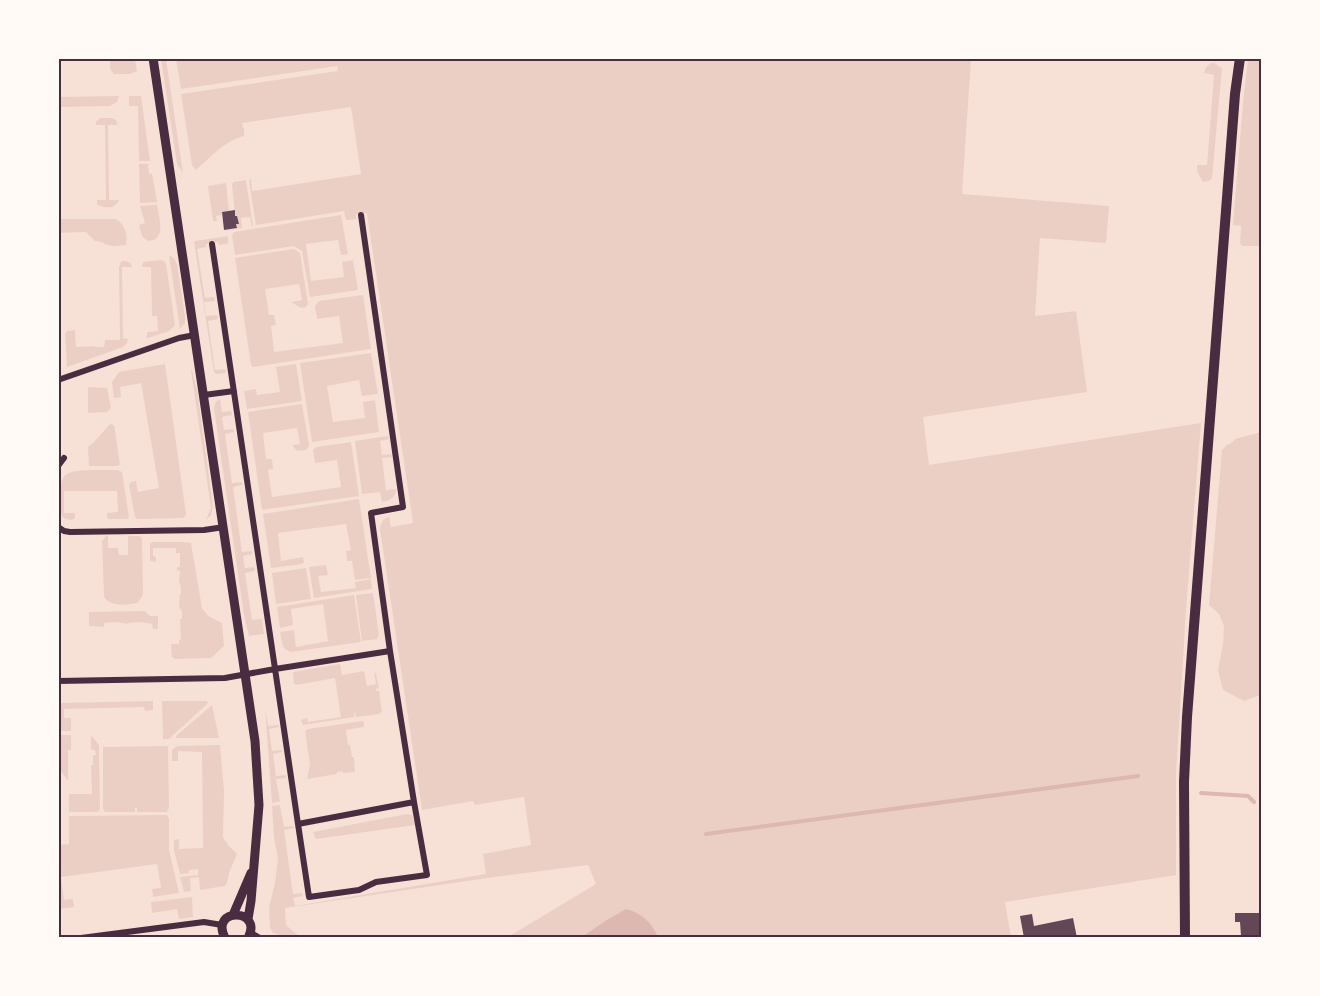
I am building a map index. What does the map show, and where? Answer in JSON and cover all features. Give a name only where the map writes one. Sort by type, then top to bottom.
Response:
[{"type":"main road","points":[[1185,938],[1186,717],[1240,58]]},
{"type":"street","points":[[153,58],[255,741],[259,784],[258,829],[248,919],[253,936]]},
{"type":"street","points":[[212,244],[309,897],[360,890],[376,882],[427,875],[390,651],[371,513],[403,507],[361,215]]},
{"type":"street","points":[[58,380],[179,338],[195,335]]},
{"type":"street","points":[[204,395],[234,391]]},
{"type":"street","points":[[58,466],[64,458]]},
{"type":"street","points":[[58,527],[70,532],[204,530],[224,527]]},
{"type":"street","points":[[58,681],[213,679],[390,651]]},
{"type":"street","points":[[298,824],[414,802]]},
{"type":"street","points":[[233,915],[253,868]]},
{"type":"street","points":[[225,937],[222,925],[225,919],[233,915],[242,915],[248,919]]},
{"type":"street","points":[[81,938],[204,922],[222,925]]},
{"type":"shaded area","points":[[110,59],[135,59],[137,71],[130,74],[114,74],[110,69]]},
{"type":"shaded area","points":[[161,59],[166,59],[183,173],[177,164]]},
{"type":"shaded area","points":[[176,59],[971,59],[962,194],[1109,206],[1106,243],[1040,238],[1035,316],[1076,311],[1087,392],[923,417],[929,465],[1201,423],[1176,774],[1176,875],[1005,902],[1011,937],[508,937],[596,884],[588,865],[285,908],[286,925],[300,937],[285,937],[273,933],[270,928],[269,907],[278,858],[272,806],[280,805],[284,827],[293,826],[294,828],[284,830],[293,894],[302,893],[303,896],[293,898],[295,906],[486,874],[483,854],[531,845],[524,797],[475,805],[473,801],[422,810],[380,529],[383,521],[389,517],[391,527],[413,523],[367,213],[356,214],[356,219],[346,220],[344,211],[256,225],[249,181],[251,178],[252,191],[361,174],[351,107],[242,123],[244,136],[224,146],[196,170],[192,165],[181,94],[338,71],[337,66],[181,89]]},
{"type":"shaded area","points":[[1248,59],[1261,59],[1261,246],[1242,246],[1240,243],[1241,226],[1233,225]]},
{"type":"shaded area","points":[[1211,63],[1222,68],[1212,178],[1203,182],[1197,171],[1197,165],[1207,165],[1214,75],[1204,73],[1206,67]]},
{"type":"shaded area","points":[[119,96],[117,102],[110,106],[59,107],[59,97]]},
{"type":"shaded area","points":[[129,96],[141,96],[150,161],[139,161],[138,106],[129,106]]},
{"type":"shaded area","points":[[100,118],[112,118],[118,125],[108,125],[109,200],[119,200],[113,207],[106,207],[97,204],[97,200],[106,200],[105,125],[96,125],[96,122]]},
{"type":"shaded area","points":[[139,164],[151,164],[148,165],[149,174],[152,173],[157,202],[140,203]]},
{"type":"shaded area","points":[[246,180],[253,226],[250,217],[241,218],[242,228],[224,231],[237,228],[236,224],[239,223],[235,216],[233,182]]},
{"type":"shaded area","points":[[226,183],[229,211],[222,212],[222,215],[216,216],[217,221],[213,221],[208,186]]},
{"type":"shaded area","points":[[157,205],[160,233],[154,240],[148,241],[142,236],[139,225],[145,223],[140,206]]},
{"type":"shaded area","points":[[341,215],[348,254],[341,255],[338,240],[306,244],[311,281],[344,277],[342,262],[353,260],[358,290],[310,297],[302,251],[294,246],[235,255],[232,235],[234,232]]},
{"type":"shaded area","points":[[59,219],[116,219],[125,230],[126,245],[110,246],[95,241],[86,232],[59,233]]},
{"type":"shaded area","points":[[228,236],[228,244],[219,245],[218,242],[206,244],[206,247],[197,249],[205,298],[214,297],[215,301],[204,302],[206,316],[217,315],[218,319],[208,321],[215,370],[225,369],[226,373],[216,374],[214,372],[194,242]]},
{"type":"shaded area","points":[[294,249],[300,253],[308,304],[301,308],[291,302],[302,300],[299,284],[265,289],[269,315],[274,315],[276,325],[271,326],[274,352],[343,343],[339,316],[317,319],[315,306],[319,301],[363,295],[371,349],[253,367],[251,365],[235,258]]},
{"type":"shaded area","points":[[169,255],[177,264],[185,316],[185,323],[180,329]]},
{"type":"shaded area","points":[[160,260],[166,264],[175,325],[169,331],[147,338],[147,332],[158,331],[157,316],[152,316],[151,267],[142,267],[143,262]]},
{"type":"shaded area","points":[[123,261],[129,262],[132,267],[122,267],[123,338],[128,339],[127,343],[123,347],[67,367],[65,334],[67,331],[75,330],[76,347],[104,347],[105,340],[120,340],[119,267]]},
{"type":"shaded area","points":[[371,353],[378,394],[362,396],[359,380],[327,386],[333,422],[365,418],[363,402],[375,400],[379,432],[312,442],[300,363]]},
{"type":"shaded area","points":[[165,364],[186,514],[184,518],[137,519],[129,485],[131,482],[136,481],[138,492],[159,488],[141,383],[120,387],[121,397],[114,398],[112,382],[119,372]]},
{"type":"shaded area","points":[[296,364],[302,401],[247,409],[244,391],[256,389],[257,395],[280,392],[276,367]]},
{"type":"shaded area","points":[[191,370],[197,390],[213,506],[211,515],[206,520],[211,508]]},
{"type":"shaded area","points":[[88,387],[107,388],[111,408],[107,412],[88,413]]},
{"type":"shaded area","points":[[220,399],[222,412],[231,411],[232,415],[222,417],[224,430],[234,429],[234,432],[225,434],[232,483],[242,482],[242,485],[233,487],[242,552],[252,551],[252,554],[243,556],[245,568],[254,567],[255,571],[245,573],[252,620],[262,619],[264,634],[249,636],[244,615],[214,409]]},
{"type":"shaded area","points":[[302,404],[309,446],[306,450],[297,451],[292,445],[300,444],[297,428],[263,433],[266,459],[272,459],[273,469],[268,470],[272,497],[341,487],[337,460],[315,463],[313,450],[317,447],[351,442],[359,496],[262,510],[248,412]]},
{"type":"shaded area","points":[[110,424],[114,425],[120,464],[118,466],[89,466],[88,447]]},
{"type":"shaded area","points":[[1261,432],[1261,695],[1244,701],[1223,690],[1218,670],[1224,626],[1219,614],[1209,605],[1222,450],[1235,439]]},
{"type":"shaded area","points":[[388,436],[389,439],[380,441],[382,455],[391,454],[392,457],[382,458],[386,490],[396,489],[392,498],[382,502],[380,492],[362,494],[355,441]]},
{"type":"shaded area","points":[[118,470],[122,472],[128,519],[109,519],[107,517],[107,513],[118,512],[117,491],[64,491],[64,513],[75,513],[75,518],[72,520],[62,517],[60,493],[64,476],[77,471]]},
{"type":"shaded area","points":[[359,499],[371,578],[355,580],[352,561],[347,561],[346,551],[351,550],[346,524],[278,533],[281,561],[303,557],[304,562],[271,568],[263,514]]},
{"type":"shaded area","points":[[108,536],[108,548],[118,548],[119,555],[128,555],[128,536],[142,538],[143,593],[137,603],[115,604],[104,597],[102,541]]},
{"type":"shaded area","points":[[152,542],[191,543],[202,608],[208,616],[222,623],[224,646],[211,658],[175,659],[172,657],[171,644],[179,644],[181,640],[182,612],[179,606],[181,588],[180,571],[177,570],[177,567],[180,567],[180,553],[176,553],[176,548],[153,548],[156,562],[150,561]]},
{"type":"shaded area","points":[[326,565],[328,575],[318,576],[321,592],[356,588],[355,582],[371,579],[372,589],[314,598],[309,567]]},
{"type":"shaded area","points":[[306,568],[311,599],[276,604],[272,573]]},
{"type":"shaded area","points":[[373,593],[379,635],[377,639],[362,641],[356,595]]},
{"type":"shaded area","points":[[354,595],[361,642],[291,652],[284,647],[280,632],[294,630],[296,647],[328,641],[323,604],[291,609],[293,625],[280,628],[277,607]]},
{"type":"shaded area","points":[[145,611],[150,616],[158,616],[158,629],[153,629],[152,624],[140,622],[104,623],[104,627],[89,626],[89,612]]},
{"type":"shaded area","points":[[340,664],[342,675],[364,671],[367,686],[376,684],[374,671],[379,688],[376,691],[379,691],[382,711],[379,714],[356,717],[354,713],[354,717],[303,725],[301,720],[307,718],[308,722],[341,717],[335,678],[296,685],[293,672]]},
{"type":"shaded area","points":[[153,701],[153,710],[145,711],[144,707],[64,709],[64,718],[71,718],[71,731],[59,731],[59,703]]},
{"type":"shaded area","points":[[162,701],[207,701],[208,703],[169,739],[163,739]]},
{"type":"shaded area","points":[[212,705],[219,738],[176,738],[176,736]]},
{"type":"shaded area","points":[[265,707],[268,726],[278,725],[279,727],[269,729],[272,751],[282,750],[282,752],[273,754],[276,776],[286,775],[286,778],[276,779],[280,801],[272,803]]},
{"type":"shaded area","points":[[362,721],[364,727],[346,730],[348,745],[354,757],[355,772],[343,773],[342,771],[337,774],[307,779],[310,764],[305,731]]},
{"type":"shaded area","points":[[59,735],[71,735],[71,750],[68,750],[68,781],[59,769]]},
{"type":"shaded area","points":[[91,735],[99,745],[100,809],[98,812],[69,812],[69,794],[92,794],[91,765],[93,765],[93,755],[96,755],[95,750],[91,750]]},
{"type":"shaded area","points":[[220,745],[224,791],[223,837],[237,854],[225,886],[200,890],[199,877],[190,878],[191,891],[184,892],[180,877],[198,875],[198,869],[180,874],[174,840],[179,839],[179,849],[203,848],[202,752],[178,751],[178,761],[172,761],[172,750],[177,746]]},
{"type":"shaded area","points":[[168,746],[169,808],[167,812],[137,812],[135,808],[135,812],[105,812],[103,809],[103,747]]},
{"type":"shaded area","points":[[407,814],[412,815],[415,825],[316,839],[313,832]]},
{"type":"shaded area","points":[[167,815],[169,850],[179,893],[153,897],[152,889],[161,888],[157,864],[61,877],[64,900],[73,899],[74,907],[59,909],[59,845],[69,844],[69,816]]},
{"type":"shaded area","points":[[192,897],[193,917],[179,919],[177,909],[152,913],[151,902]]},
{"type":"shaded area","points":[[626,909],[645,919],[658,937],[582,937],[607,920]]},
{"type":"building","points":[[235,210],[239,224],[236,224],[237,228],[224,230],[222,212]]},
{"type":"building","points":[[1235,913],[1262,913],[1262,935],[1241,936],[1240,922],[1235,922]]},
{"type":"building","points":[[1032,914],[1034,926],[1073,918],[1077,938],[1024,938],[1020,916]]},
{"type":"waterway","points":[[706,834],[1138,776]]},
{"type":"waterway","points":[[1201,793],[1248,796],[1254,802]]}]
